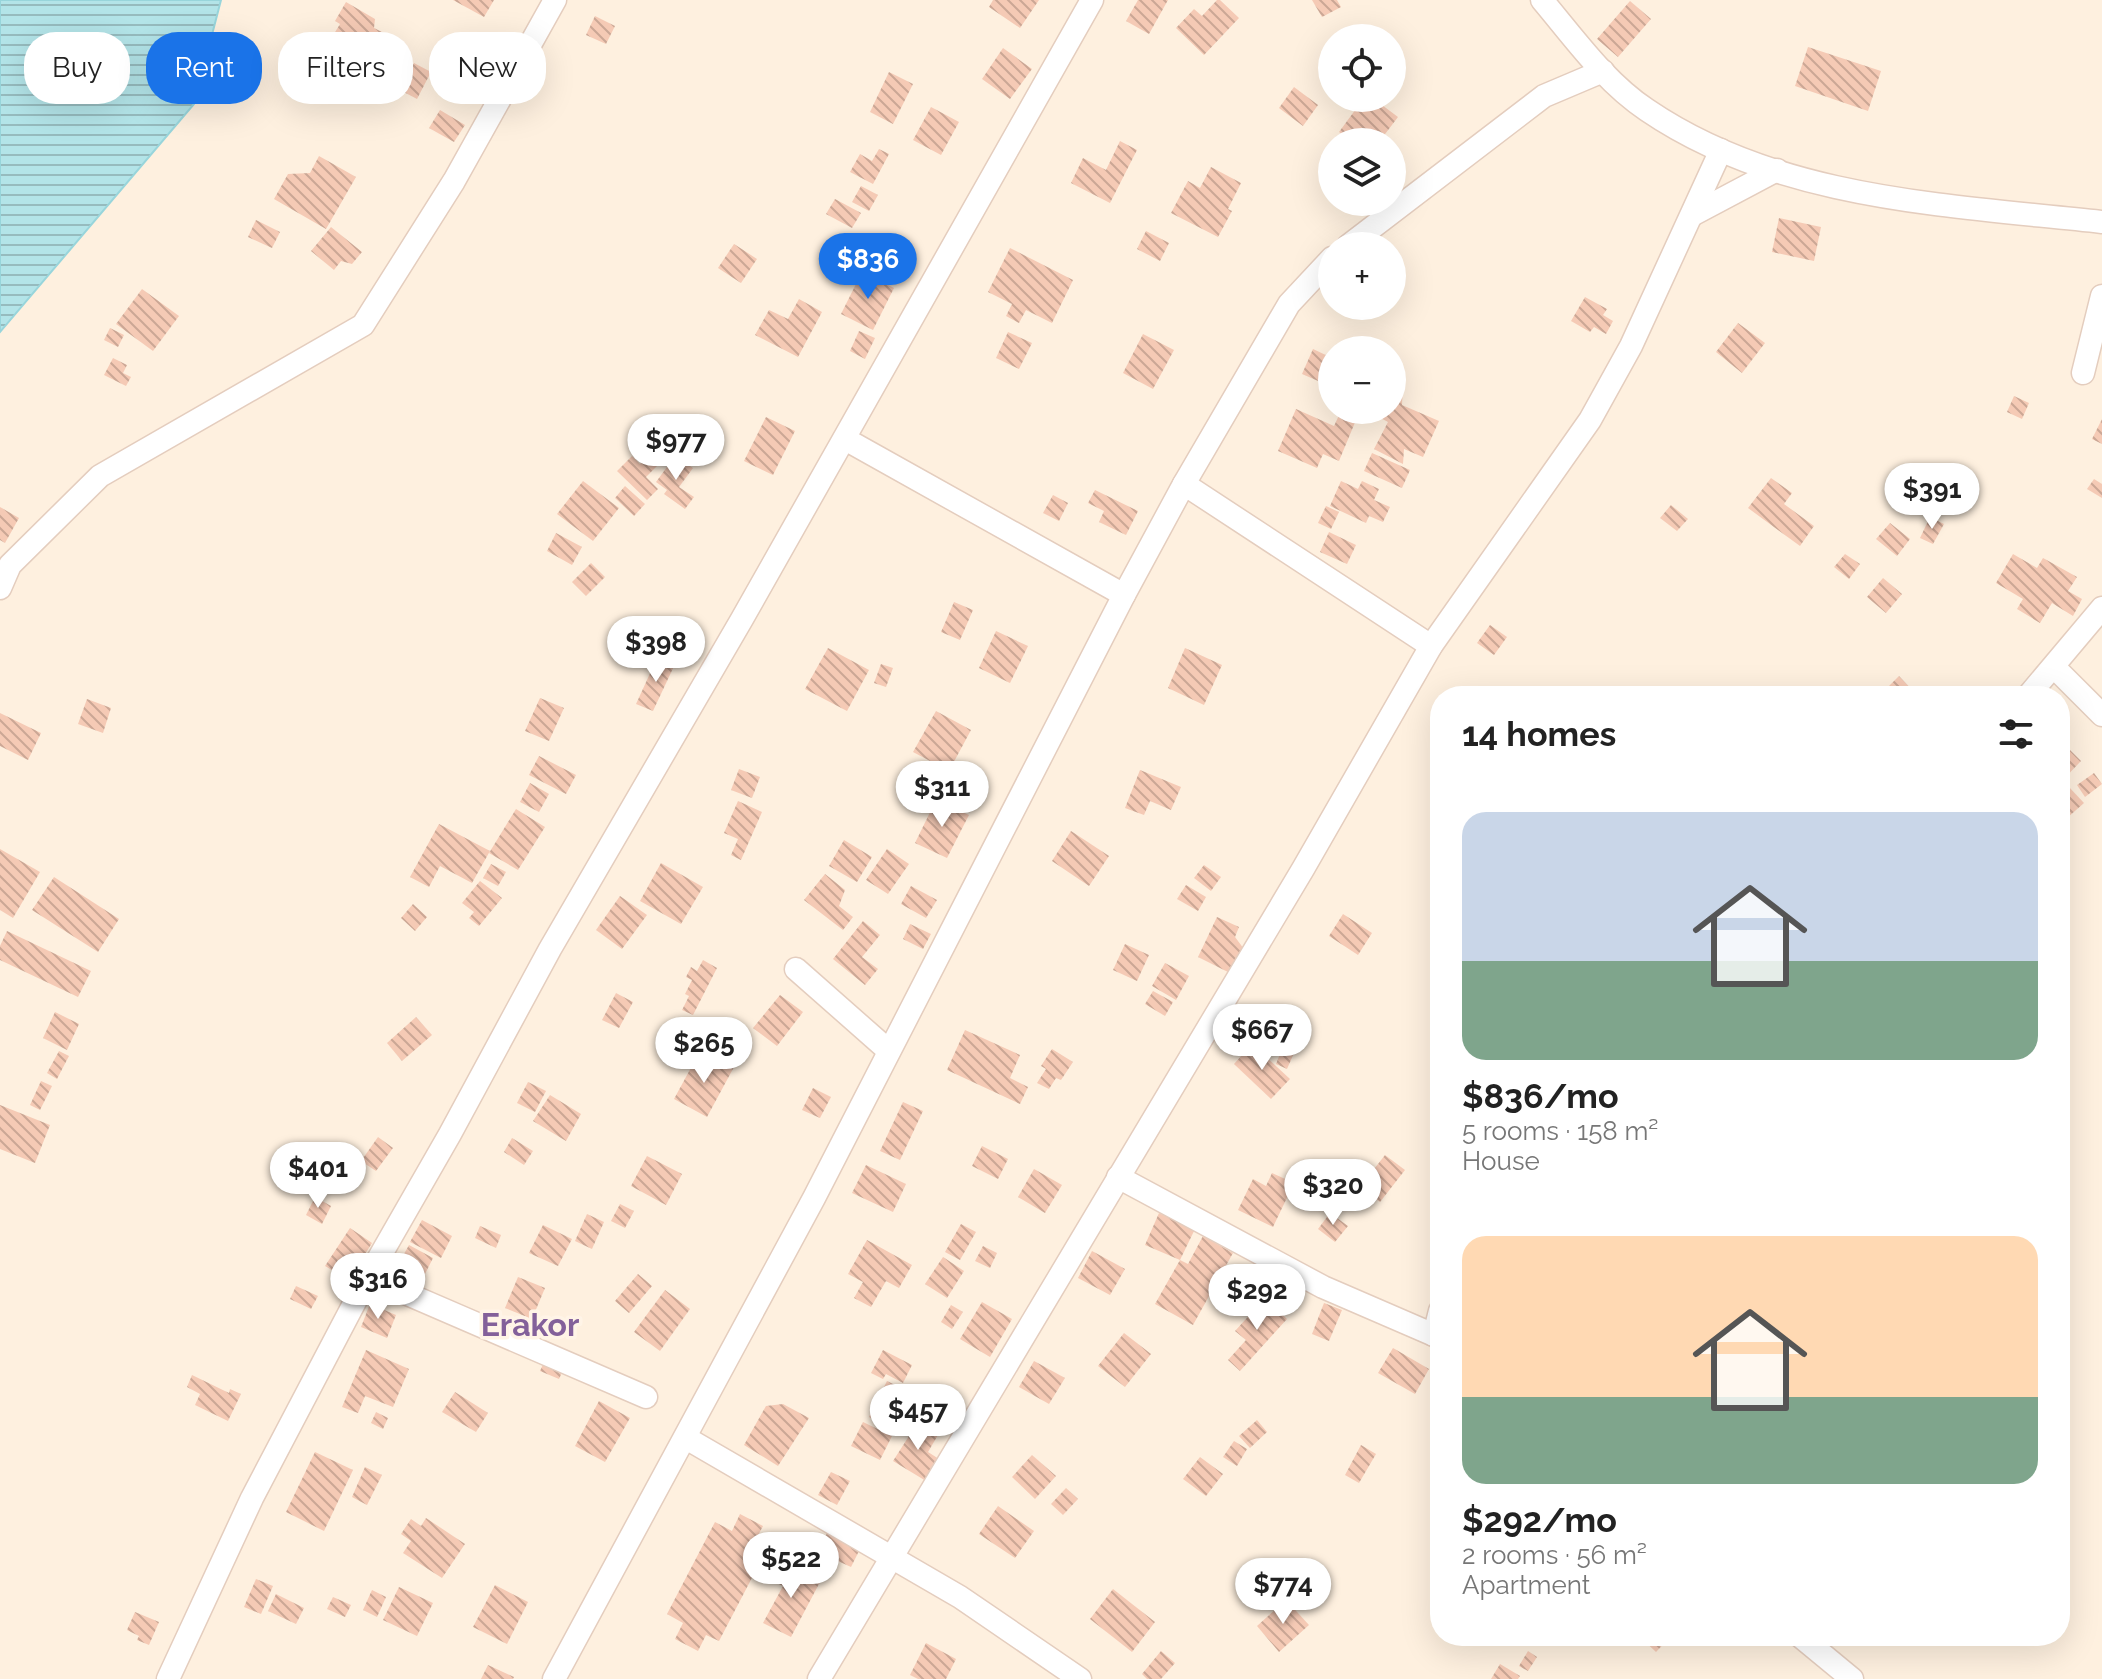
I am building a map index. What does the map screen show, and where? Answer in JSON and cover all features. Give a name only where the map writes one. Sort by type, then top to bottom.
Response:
[{"type":"street","points":[[0,588],[10,565],[100,476],[363,325],[454,181],[555,0]]},
{"type":"street","points":[[168,1679],[252,1498],[368,1277],[550,949],[845,439],[1092,0]]},
{"type":"street","points":[[1542,0],[1603,71],[1646,109],[1721,150],[1822,185],[1898,198],[2102,222]]},
{"type":"street","points":[[1366,232],[1544,96],[1603,71]]},
{"type":"street","points":[[819,1679],[1303,869],[1431,646],[1590,420],[1631,346],[1721,150]]},
{"type":"street","points":[[1692,215],[1777,170]]},
{"type":"street","points":[[554,1679],[686,1438],[1184,484],[1289,304],[1318,273]]},
{"type":"street","points":[[2083,373],[2102,296]]},
{"type":"street","points":[[845,439],[1124,595]]},
{"type":"street","points":[[1184,484],[1431,646]]},
{"type":"street","points":[[2037,686],[2102,608]]},
{"type":"street","points":[[2054,667],[2102,715]]},
{"type":"street","points":[[796,969],[889,1051]]},
{"type":"street","points":[[1118,1177],[1323,1287],[1430,1332]]},
{"type":"street","points":[[368,1277],[646,1397]]},
{"type":"street","points":[[686,1438],[960,1597],[1080,1679]]},
{"type":"street","points":[[1812,1646],[1852,1679]]},
{"type":"water","points":[[0,0],[221,0],[213,32],[146,32],[146,104],[194,104],[0,332]]},
{"type":"building","points":[[453,0],[494,0],[484,17]]},
{"type":"building","points":[[993,0],[1039,0],[1020,28],[989,7]]},
{"type":"building","points":[[1138,0],[1168,0],[1149,34],[1126,21]]},
{"type":"building","points":[[1217,0],[1239,18],[1204,55],[1176,28],[1194,9],[1202,16]]},
{"type":"building","points":[[1312,0],[1337,0],[1341,7],[1322,17]]},
{"type":"building","points":[[1630,1],[1651,19],[1618,57],[1597,39]]},
{"type":"building","points":[[346,2],[375,19],[374,28],[382,32],[335,32],[340,24],[335,21]]},
{"type":"building","points":[[595,16],[615,26],[606,44],[586,35]]},
{"type":"building","points":[[1808,47],[1881,71],[1868,111],[1795,86]]},
{"type":"building","points":[[1003,48],[1032,69],[1010,99],[982,79]]},
{"type":"building","points":[[413,65],[429,71],[417,99],[413,97]]},
{"type":"building","points":[[889,72],[913,84],[893,124],[870,112]]},
{"type":"building","points":[[1294,87],[1318,105],[1303,126],[1279,108]]},
{"type":"building","points":[[931,107],[959,122],[941,155],[913,140]]},
{"type":"building","points":[[440,110],[465,125],[454,142],[429,128]]},
{"type":"building","points":[[1354,112],[1391,112],[1398,117],[1390,128],[1342,128]]},
{"type":"building","points":[[1120,141],[1137,150],[1110,203],[1071,183],[1083,158],[1106,170]]},
{"type":"building","points":[[879,149],[889,154],[873,184],[850,172],[860,154],[872,161]]},
{"type":"building","points":[[319,156],[356,177],[326,229],[274,199],[288,174],[310,173]]},
{"type":"building","points":[[1211,167],[1241,183],[1228,209],[1232,211],[1218,237],[1171,213],[1188,181],[1200,188]]},
{"type":"building","points":[[861,186],[878,195],[869,211],[852,202]]},
{"type":"building","points":[[835,199],[861,213],[852,228],[826,214]]},
{"type":"building","points":[[1779,218],[1821,227],[1814,261],[1772,252]]},
{"type":"building","points":[[256,220],[280,232],[272,248],[248,237]]},
{"type":"building","points":[[331,227],[362,252],[352,264],[341,261],[334,270],[311,251]]},
{"type":"building","points":[[1146,231],[1169,243],[1160,261],[1137,249]]},
{"type":"building","points":[[734,244],[757,259],[741,283],[718,268]]},
{"type":"building","points":[[1010,248],[1073,280],[1052,323],[1026,310],[1019,323],[1006,316],[1012,304],[988,292]]},
{"type":"building","points":[[862,272],[894,288],[873,330],[841,314]]},
{"type":"building","points":[[142,289],[179,316],[153,351],[116,324]]},
{"type":"building","points":[[1585,297],[1607,309],[1603,315],[1613,321],[1606,334],[1594,327],[1590,332],[1571,321]]},
{"type":"building","points":[[799,299],[822,312],[798,357],[755,335],[769,310],[788,319]]},
{"type":"building","points":[[1738,323],[1765,343],[1742,373],[1716,352]]},
{"type":"building","points":[[110,328],[124,335],[118,347],[104,340]]},
{"type":"building","points":[[859,331],[875,338],[865,359],[850,351]]},
{"type":"building","points":[[1008,332],[1032,343],[1019,369],[996,358]]},
{"type":"building","points":[[1143,334],[1174,350],[1153,389],[1123,373]]},
{"type":"building","points":[[1313,349],[1318,351],[1318,381],[1302,374]]},
{"type":"building","points":[[113,358],[127,365],[123,373],[131,377],[126,386],[104,375]]},
{"type":"building","points":[[2014,396],[2029,403],[2022,419],[2007,412]]},
{"type":"building","points":[[1406,407],[1439,421],[1423,457],[1404,449],[1403,464],[1374,449],[1387,424],[1406,424]]},
{"type":"building","points":[[1296,409],[1318,419],[1318,424],[1354,424],[1339,461],[1323,454],[1317,468],[1278,451]]},
{"type":"building","points":[[766,417],[795,431],[773,475],[744,461]]},
{"type":"building","points":[[2102,419],[2102,444],[2092,439]]},
{"type":"building","points":[[654,449],[664,459],[646,477],[658,489],[647,500],[617,471],[632,456],[640,464]]},
{"type":"building","points":[[1372,453],[1410,470],[1402,488],[1364,471]]},
{"type":"building","points":[[675,456],[693,468],[679,487],[694,497],[685,509],[664,494],[667,490],[656,482]]},
{"type":"building","points":[[1771,478],[1792,493],[1784,504],[1814,526],[1800,546],[1748,508]]},
{"type":"building","points":[[2094,479],[2102,484],[2102,498],[2087,489]]},
{"type":"building","points":[[583,481],[619,508],[593,541],[557,514]]},
{"type":"building","points":[[1341,481],[1358,489],[1362,481],[1379,489],[1374,500],[1390,507],[1383,522],[1369,516],[1366,523],[1330,506]]},
{"type":"building","points":[[625,486],[645,504],[634,516],[615,498]]},
{"type":"building","points":[[1095,490],[1138,511],[1126,535],[1099,522],[1104,511],[1088,503]]},
{"type":"building","points":[[1053,495],[1068,503],[1059,521],[1043,513]]},
{"type":"building","points":[[1671,505],[1688,519],[1677,531],[1660,518]]},
{"type":"building","points":[[1326,506],[1339,512],[1331,529],[1318,523]]},
{"type":"building","points":[[0,507],[19,518],[5,543],[0,540]]},
{"type":"building","points":[[1930,517],[1944,524],[1933,544],[1920,538]]},
{"type":"building","points":[[1890,523],[1910,539],[1897,556],[1876,539]]},
{"type":"building","points":[[1329,532],[1356,545],[1347,564],[1320,552]]},
{"type":"building","points":[[556,533],[582,547],[572,565],[547,551]]},
{"type":"building","points":[[1845,554],[1860,564],[1849,579],[1834,567]]},
{"type":"building","points":[[2013,554],[2037,568],[2043,558],[2077,577],[2068,591],[2082,599],[2073,616],[2052,603],[2040,623],[2017,609],[2023,599],[1996,583]]},
{"type":"building","points":[[591,563],[605,577],[586,596],[572,582]]},
{"type":"building","points":[[1883,578],[1902,594],[1886,613],[1867,597]]},
{"type":"building","points":[[954,602],[973,610],[960,640],[941,632]]},
{"type":"building","points":[[1490,625],[1507,637],[1494,655],[1477,643]]},
{"type":"building","points":[[996,631],[1028,646],[1010,683],[979,668]]},
{"type":"building","points":[[828,648],[869,670],[847,711],[805,689]]},
{"type":"building","points":[[1185,648],[1222,665],[1204,705],[1168,688]]},
{"type":"building","points":[[658,656],[675,664],[653,711],[636,704]]},
{"type":"building","points":[[881,664],[893,668],[886,687],[874,683]]},
{"type":"building","points":[[1899,676],[1908,686],[1889,686]]},
{"type":"building","points":[[540,698],[564,708],[549,741],[525,731]]},
{"type":"building","points":[[87,699],[111,708],[103,733],[78,724]]},
{"type":"building","points":[[936,711],[971,730],[949,771],[913,752]]},
{"type":"building","points":[[0,713],[41,733],[28,760],[0,746]]},
{"type":"building","points":[[2070,750],[2081,761],[2070,773]]},
{"type":"building","points":[[539,756],[576,775],[566,794],[529,775]]},
{"type":"building","points":[[739,769],[760,777],[752,798],[731,790]]},
{"type":"building","points":[[1140,770],[1181,787],[1171,810],[1150,801],[1144,815],[1125,808]]},
{"type":"building","points":[[2094,773],[2102,784],[2085,797],[2077,785]]},
{"type":"building","points":[[530,783],[549,794],[539,812],[520,802]]},
{"type":"building","points":[[2070,788],[2084,803],[2070,815]]},
{"type":"building","points":[[936,800],[969,815],[947,858],[915,843]]},
{"type":"building","points":[[738,801],[762,812],[741,860],[731,855],[738,839],[724,833]]},
{"type":"building","points":[[516,809],[545,827],[518,870],[489,853]]},
{"type":"building","points":[[439,824],[490,851],[472,883],[440,866],[429,887],[410,877]]},
{"type":"building","points":[[1071,831],[1109,856],[1089,886],[1052,861]]},
{"type":"building","points":[[844,840],[872,857],[857,882],[829,866]]},
{"type":"building","points":[[0,849],[40,872],[13,918],[0,910]]},
{"type":"building","points":[[887,849],[909,864],[888,894],[866,880]]},
{"type":"building","points":[[661,863],[703,887],[681,924],[640,901]]},
{"type":"building","points":[[491,864],[506,872],[498,886],[483,878]]},
{"type":"building","points":[[1204,865],[1221,877],[1211,891],[1194,878]]},
{"type":"building","points":[[825,874],[845,890],[839,906],[853,917],[843,930],[804,900]]},
{"type":"building","points":[[54,877],[119,919],[98,952],[32,910]]},
{"type":"building","points":[[480,881],[502,898],[479,926],[469,918],[474,912],[462,903]]},
{"type":"building","points":[[1186,885],[1206,897],[1198,911],[1177,899]]},
{"type":"building","points":[[911,886],[937,900],[926,918],[901,904]]},
{"type":"building","points":[[620,896],[647,915],[622,949],[596,930]]},
{"type":"building","points":[[413,904],[427,917],[415,931],[401,918]]},
{"type":"building","points":[[1343,914],[1372,933],[1358,955],[1329,936]]},
{"type":"building","points":[[1217,917],[1239,927],[1235,937],[1244,949],[1230,973],[1198,957]]},
{"type":"building","points":[[863,921],[880,935],[862,957],[878,969],[865,985],[833,959]]},
{"type":"building","points":[[910,924],[931,934],[923,949],[903,939]]},
{"type":"building","points":[[7,931],[91,971],[78,997],[0,960],[0,946]]},
{"type":"building","points":[[1125,944],[1149,955],[1137,981],[1113,970]]},
{"type":"building","points":[[703,960],[717,968],[693,1015],[682,1010],[692,980],[686,977],[691,967],[697,971]]},
{"type":"building","points":[[1165,963],[1189,976],[1176,1000],[1152,986]]},
{"type":"building","points":[[1153,991],[1173,1002],[1165,1016],[1145,1004]]},
{"type":"building","points":[[616,993],[633,1002],[619,1028],[602,1020]]},
{"type":"building","points":[[780,995],[803,1012],[777,1046],[753,1028]]},
{"type":"building","points":[[55,1012],[79,1024],[67,1050],[43,1038]]},
{"type":"building","points":[[416,1017],[432,1035],[402,1061],[387,1043]]},
{"type":"building","points":[[688,1027],[710,1038],[701,1055],[691,1049],[686,1059],[675,1053]]},
{"type":"building","points":[[965,1030],[1020,1055],[1010,1078],[1028,1087],[1020,1104],[947,1070]]},
{"type":"building","points":[[1252,1044],[1290,1079],[1271,1099],[1234,1064]]},
{"type":"building","points":[[1052,1049],[1073,1062],[1061,1080],[1056,1078],[1049,1089],[1037,1083],[1046,1069],[1041,1066]]},
{"type":"building","points":[[1282,1049],[1294,1053],[1287,1069],[1276,1064]]},
{"type":"building","points":[[59,1051],[69,1056],[57,1079],[47,1073]]},
{"type":"building","points":[[710,1054],[734,1067],[707,1117],[674,1099],[693,1064],[702,1068]]},
{"type":"building","points":[[41,1081],[52,1086],[40,1110],[30,1105]]},
{"type":"building","points":[[528,1082],[546,1091],[535,1112],[517,1103]]},
{"type":"building","points":[[813,1088],[831,1097],[820,1118],[802,1110]]},
{"type":"building","points":[[550,1095],[581,1114],[566,1141],[533,1121]]},
{"type":"building","points":[[903,1102],[923,1111],[900,1160],[880,1151]]},
{"type":"building","points":[[0,1105],[50,1125],[35,1163],[0,1149]]},
{"type":"building","points":[[378,1137],[393,1148],[376,1171],[361,1161]]},
{"type":"building","points":[[512,1138],[533,1151],[524,1165],[504,1152]]},
{"type":"building","points":[[982,1146],[1008,1159],[998,1179],[972,1166]]},
{"type":"building","points":[[1385,1155],[1405,1170],[1380,1202],[1360,1187]]},
{"type":"building","points":[[647,1156],[682,1174],[666,1205],[631,1186]]},
{"type":"building","points":[[866,1165],[906,1184],[893,1212],[852,1193]]},
{"type":"building","points":[[1034,1169],[1062,1185],[1045,1213],[1018,1197]]},
{"type":"building","points":[[1272,1173],[1294,1183],[1273,1227],[1238,1210],[1253,1179],[1266,1186]]},
{"type":"building","points":[[315,1197],[331,1206],[322,1224],[306,1215]]},
{"type":"building","points":[[620,1204],[634,1211],[625,1228],[611,1221]]},
{"type":"building","points":[[1159,1213],[1195,1229],[1180,1260],[1145,1245]]},
{"type":"building","points":[[1330,1213],[1348,1226],[1335,1242],[1318,1229]]},
{"type":"building","points":[[587,1214],[604,1222],[592,1249],[575,1241]]},
{"type":"building","points":[[422,1220],[452,1236],[441,1258],[410,1242]]},
{"type":"building","points":[[961,1224],[976,1232],[960,1260],[945,1252]]},
{"type":"building","points":[[543,1225],[572,1239],[558,1266],[529,1253]]},
{"type":"building","points":[[480,1226],[501,1235],[496,1248],[475,1238]]},
{"type":"building","points":[[350,1228],[372,1243],[357,1267],[350,1263],[342,1276],[325,1266]]},
{"type":"building","points":[[1203,1236],[1233,1253],[1193,1325],[1155,1304],[1180,1260],[1188,1264]]},
{"type":"building","points":[[867,1240],[912,1265],[899,1288],[886,1281],[871,1307],[854,1298],[863,1282],[848,1274]]},
{"type":"building","points":[[409,1245],[433,1258],[425,1274],[400,1261]]},
{"type":"building","points":[[983,1246],[997,1253],[990,1268],[975,1261]]},
{"type":"building","points":[[1092,1251],[1125,1269],[1110,1295],[1078,1278]]},
{"type":"building","points":[[943,1257],[964,1271],[947,1298],[925,1284]]},
{"type":"building","points":[[638,1274],[652,1286],[629,1313],[615,1301]]},
{"type":"building","points":[[518,1277],[545,1288],[532,1319],[505,1308]]},
{"type":"building","points":[[296,1286],[318,1296],[311,1309],[290,1299]]},
{"type":"building","points":[[665,1290],[690,1309],[660,1351],[634,1332]]},
{"type":"building","points":[[1265,1298],[1287,1319],[1240,1371],[1228,1360],[1246,1340],[1235,1331]]},
{"type":"building","points":[[982,1302],[1012,1319],[990,1357],[960,1339]]},
{"type":"building","points":[[1324,1303],[1342,1310],[1329,1341],[1312,1334]]},
{"type":"building","points":[[370,1304],[396,1315],[387,1338],[361,1327]]},
{"type":"building","points":[[951,1305],[963,1312],[952,1329],[941,1322]]},
{"type":"building","points":[[1124,1333],[1151,1354],[1125,1387],[1098,1366]]},
{"type":"building","points":[[1393,1348],[1429,1369],[1415,1394],[1378,1373]]},
{"type":"building","points":[[366,1350],[409,1369],[393,1407],[365,1396],[358,1413],[342,1407]]},
{"type":"building","points":[[883,1350],[912,1365],[903,1383],[886,1374],[883,1379],[871,1373]]},
{"type":"building","points":[[545,1360],[564,1368],[559,1379],[540,1371]]},
{"type":"building","points":[[1034,1361],[1065,1378],[1049,1404],[1019,1387]]},
{"type":"building","points":[[192,1375],[229,1393],[230,1389],[241,1394],[228,1421],[195,1405],[200,1394],[187,1387]]},
{"type":"building","points":[[887,1381],[911,1393],[892,1429],[869,1417]]},
{"type":"building","points":[[455,1392],[488,1413],[476,1432],[442,1412]]},
{"type":"building","points":[[599,1401],[630,1418],[605,1462],[575,1446]]},
{"type":"building","points":[[783,1404],[809,1418],[778,1466],[744,1445],[766,1406]]},
{"type":"building","points":[[376,1412],[388,1418],[383,1429],[371,1423]]},
{"type":"building","points":[[1257,1420],[1267,1432],[1250,1448],[1239,1436]]},
{"type":"building","points":[[863,1422],[892,1436],[880,1460],[851,1446]]},
{"type":"building","points":[[918,1422],[938,1435],[928,1452],[939,1459],[926,1481],[893,1461]]},
{"type":"building","points":[[1234,1441],[1247,1449],[1237,1466],[1223,1457]]},
{"type":"building","points":[[1361,1445],[1376,1454],[1359,1483],[1345,1475]]},
{"type":"building","points":[[315,1452],[353,1470],[324,1531],[286,1512]]},
{"type":"building","points":[[1032,1455],[1056,1476],[1035,1499],[1012,1477]]},
{"type":"building","points":[[1200,1457],[1223,1474],[1206,1496],[1183,1479]]},
{"type":"building","points":[[365,1467],[382,1475],[367,1505],[352,1497]]},
{"type":"building","points":[[831,1472],[850,1481],[837,1505],[818,1495]]},
{"type":"building","points":[[1066,1488],[1078,1499],[1063,1515],[1051,1504]]},
{"type":"building","points":[[998,1506],[1034,1531],[1015,1558],[979,1534]]},
{"type":"building","points":[[740,1514],[763,1526],[754,1543],[767,1549],[719,1641],[706,1635],[698,1651],[675,1639],[683,1623],[667,1614],[715,1522],[732,1531]]},
{"type":"building","points":[[426,1518],[465,1544],[442,1578],[403,1553],[411,1541],[401,1534],[411,1519],[421,1526]]},
{"type":"building","points":[[827,1533],[860,1549],[851,1567],[818,1552]]},
{"type":"building","points":[[779,1566],[790,1572],[793,1568],[820,1582],[791,1637],[763,1623],[783,1586],[772,1581]]},
{"type":"building","points":[[256,1579],[273,1586],[261,1614],[244,1607]]},
{"type":"building","points":[[1250,1582],[1263,1592],[1255,1602],[1241,1592]]},
{"type":"building","points":[[495,1585],[528,1602],[507,1644],[473,1627]]},
{"type":"building","points":[[399,1587],[433,1603],[417,1636],[383,1620]]},
{"type":"building","points":[[1113,1589],[1155,1622],[1132,1652],[1090,1619]]},
{"type":"building","points":[[372,1590],[386,1597],[377,1617],[363,1610]]},
{"type":"building","points":[[276,1594],[304,1608],[296,1624],[268,1611]]},
{"type":"building","points":[[333,1597],[351,1605],[345,1617],[327,1609]]},
{"type":"building","points":[[1286,1600],[1309,1625],[1279,1652],[1257,1626]]},
{"type":"building","points":[[135,1612],[159,1622],[149,1645],[137,1640],[139,1636],[127,1630]]},
{"type":"building","points":[[926,1643],[956,1659],[946,1679],[918,1679],[910,1675]]},
{"type":"building","points":[[1161,1651],[1175,1663],[1161,1679],[1147,1679],[1142,1674]]},
{"type":"building","points":[[1528,1651],[1537,1657],[1528,1671],[1519,1666]]},
{"type":"building","points":[[1500,1664],[1520,1676],[1518,1679],[1491,1679]]},
{"type":"building","points":[[488,1665],[514,1677],[513,1679],[481,1679]]},
{"type":"district","name":"Erakor","points":[[530,1324]]}]
